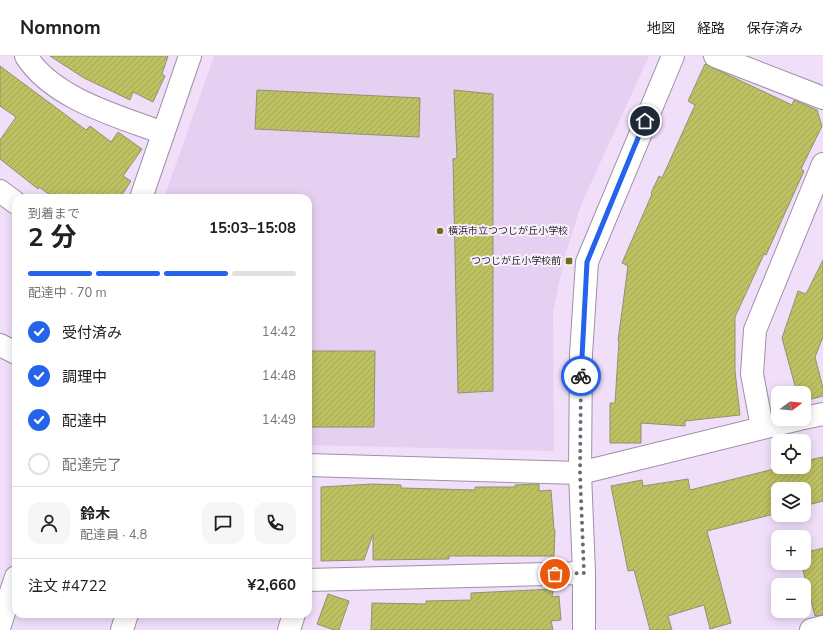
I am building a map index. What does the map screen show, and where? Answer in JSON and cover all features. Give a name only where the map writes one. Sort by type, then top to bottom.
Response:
[{"type":"street","points":[[26,56],[30,62],[60,90],[77,100],[163,133]]},
{"type":"street","points":[[142,194],[190,56]]},
{"type":"street","points":[[584,630],[584,573],[580,473],[581,354],[587,262],[672,56]]},
{"type":"street","points":[[714,56],[823,98]]},
{"type":"street","points":[[762,427],[752,374],[755,330],[823,164]]},
{"type":"street","points":[[0,191],[12,200]]},
{"type":"street","points":[[0,345],[12,351]]},
{"type":"street","points":[[811,417],[823,414]]},
{"type":"street","points":[[312,465],[580,473],[771,425]]},
{"type":"street","points":[[312,580],[584,573]]},
{"type":"street","points":[[0,625],[12,589]]},
{"type":"street","points":[[122,630],[126,618]]},
{"type":"street","points":[[289,630],[293,618]]},
{"type":"street","points":[[811,630],[823,627]]},
{"type":"shaded area","name":"横浜市立つつじが丘小学校","points":[[214,56],[649,56],[581,205],[565,256],[553,312],[554,451],[312,445],[312,194],[165,194]]},
{"type":"building","points":[[50,56],[168,56],[162,74],[165,76],[153,102],[133,92],[130,100],[84,78]]},
{"type":"building","points":[[705,64],[792,105],[794,100],[817,110],[822,126],[801,169],[804,171],[766,255],[764,254],[735,317],[735,371],[740,415],[685,421],[685,426],[641,423],[641,443],[610,443],[610,403],[615,403],[618,341],[628,266],[622,263],[652,194],[651,193],[659,176],[662,178],[695,105],[688,101]]},
{"type":"building","points":[[0,66],[86,130],[90,126],[111,142],[118,132],[142,149],[123,176],[131,181],[123,194],[49,194],[39,187],[38,189],[0,159],[0,140],[16,117],[0,106]]},
{"type":"building","points":[[257,90],[420,98],[419,137],[255,129]]},
{"type":"building","points":[[454,90],[493,94],[493,391],[458,393],[453,159],[457,158]]},
{"type":"building","points":[[823,260],[823,337],[815,357],[823,388],[823,396],[811,399],[811,386],[795,386],[782,338],[798,291],[806,294]]},
{"type":"building","points":[[312,351],[375,351],[374,427],[312,427]]},
{"type":"building","points":[[823,457],[823,501],[811,504],[811,482],[771,482],[771,515],[707,531],[731,623],[710,629],[704,605],[668,616],[672,630],[650,630],[634,570],[628,571],[611,486],[642,480],[643,486],[688,479],[690,490],[771,470],[771,474],[811,474],[811,460]]},
{"type":"building","points":[[372,484],[401,485],[401,488],[475,490],[475,487],[515,487],[515,485],[539,484],[539,491],[551,490],[555,530],[554,556],[449,556],[449,559],[373,560],[373,534],[364,560],[321,561],[321,487]]},
{"type":"building","points":[[823,548],[823,615],[815,616],[811,601],[811,578],[805,578],[803,570],[811,570],[811,551]]},
{"type":"building","points":[[553,589],[552,597],[559,596],[561,620],[551,621],[553,630],[371,630],[372,603],[426,604],[426,601],[471,600],[471,593]]},
{"type":"building","points":[[328,594],[349,601],[339,630],[334,630],[317,624]]},
{"type":"way so far","points":[[555,574],[584,573],[580,473],[581,376]]},
{"type":"place","name":"横浜市立つつじが丘小学校","points":[[440,231]]},
{"type":"place","name":"つつじが丘小学校前","points":[[569,261]]},
{"type":"route","points":[[581,376],[587,262],[609,212],[645,121]]}]
